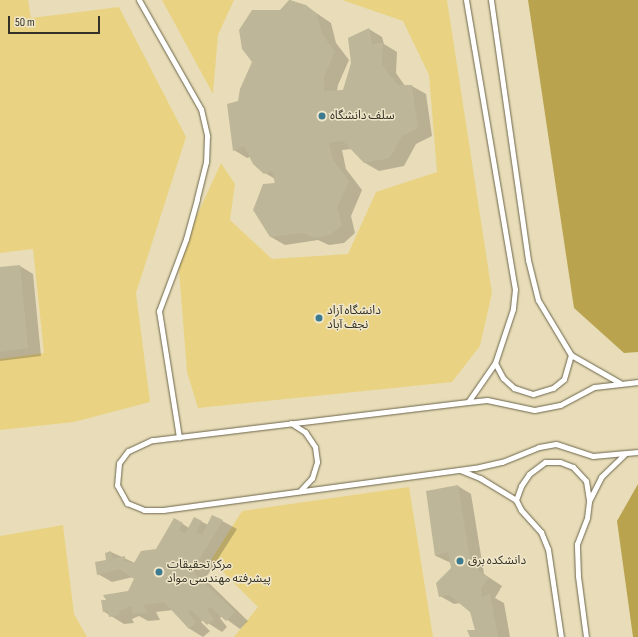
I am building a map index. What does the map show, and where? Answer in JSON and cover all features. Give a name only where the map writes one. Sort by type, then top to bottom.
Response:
[{"type":"lane","points":[[139,0],[200,109],[206,136],[206,162],[197,199],[186,239],[159,311],[179,437]]},
{"type":"lane","points":[[466,0],[515,289],[513,309],[495,363],[468,402]]},
{"type":"lane","points":[[491,0],[528,260],[538,300],[571,355],[621,384]]},
{"type":"lane","points":[[495,363],[503,378],[514,388],[533,394],[553,388],[564,379],[571,355]]},
{"type":"lane","points":[[638,382],[594,387],[560,405],[534,410],[487,400],[152,440],[128,451],[119,463],[116,485],[127,503],[144,510],[163,510],[459,470],[502,462],[521,452],[556,444],[593,456],[638,452]]},
{"type":"lane","points":[[291,423],[305,432],[311,442],[317,462],[312,478],[300,491]]},
{"type":"lane","points":[[589,501],[602,478],[625,454]]},
{"type":"lane","points":[[516,500],[521,486],[529,474],[545,462],[560,462],[574,467],[586,481],[589,501],[587,518],[577,544],[578,576],[586,637]]},
{"type":"lane","points":[[459,470],[480,478],[516,500],[541,532],[548,549],[561,637]]},
{"type":"shaded area","name":"دانشگاه آزاد نجف آباد","points":[[0,0],[638,0],[638,637],[0,637]]},
{"type":"shaded area","points":[[0,0],[28,0],[31,18],[119,7],[186,137],[136,293],[150,402],[74,422],[0,430],[0,359],[44,353],[33,249],[0,253]]},
{"type":"shaded area","points":[[162,0],[234,0],[218,35],[213,94]]},
{"type":"shaded area","points":[[342,0],[447,0],[492,293],[480,346],[452,382],[198,408],[187,372],[178,257],[221,163],[235,184],[230,220],[272,259],[348,254],[376,192],[437,172],[429,75],[403,21]]},
{"type":"shaded area","points":[[528,0],[638,0],[638,352],[624,353],[574,308]]},
{"type":"shaded area","points":[[638,484],[638,637],[633,637],[617,521]]},
{"type":"shaded area","points":[[409,487],[433,637],[234,637],[258,607],[211,560],[242,511]]},
{"type":"shaded area","points":[[63,525],[74,614],[87,637],[0,637],[0,536]]},
{"type":"building","name":"سلف دانشگاه","points":[[289,0],[306,5],[317,14],[322,34],[335,52],[324,77],[324,91],[343,90],[351,63],[348,38],[369,28],[372,44],[383,43],[382,65],[398,85],[412,85],[418,128],[402,136],[390,158],[364,163],[343,141],[329,143],[333,160],[349,181],[337,208],[342,225],[330,235],[314,238],[303,233],[270,237],[253,210],[263,184],[275,183],[272,171],[264,174],[253,164],[244,146],[233,151],[227,104],[238,101],[240,89],[252,62],[242,49],[239,30],[252,10],[280,10]]},
{"type":"building","points":[[20,265],[28,348],[0,352],[0,267]]},
{"type":"building","name":"دانشکده برق","points":[[458,485],[471,565],[489,578],[481,588],[482,597],[490,594],[498,637],[470,637],[467,630],[475,630],[470,612],[449,595],[439,597],[436,583],[451,568],[448,552],[435,556],[426,491]]},
{"type":"building","name":"مرکز تحقیقات پیشرفته مهندسی مواد","points":[[212,515],[223,520],[194,568],[196,575],[235,612],[226,621],[210,607],[207,610],[214,619],[207,625],[191,610],[188,613],[196,622],[189,629],[164,602],[143,605],[147,613],[133,614],[131,606],[119,611],[120,615],[109,617],[108,611],[103,612],[101,600],[106,600],[103,595],[128,591],[134,579],[119,569],[97,575],[95,562],[106,560],[105,553],[111,551],[112,559],[125,556],[125,561],[134,563],[141,551],[156,549],[174,518],[183,523],[179,530],[185,534],[194,517],[202,521],[196,532],[202,535]]},
{"type":"place","name":"سلف دانشگاه","points":[[322,116]]},
{"type":"place","name":"دانشگاه آزاد نجف آباد","points":[[319,318]]},
{"type":"place","name":"دانشکده برق","points":[[460,561]]},
{"type":"place","name":"مرکز تحقیقات پیشرفته مهندسی مواد","points":[[159,572]]}]
